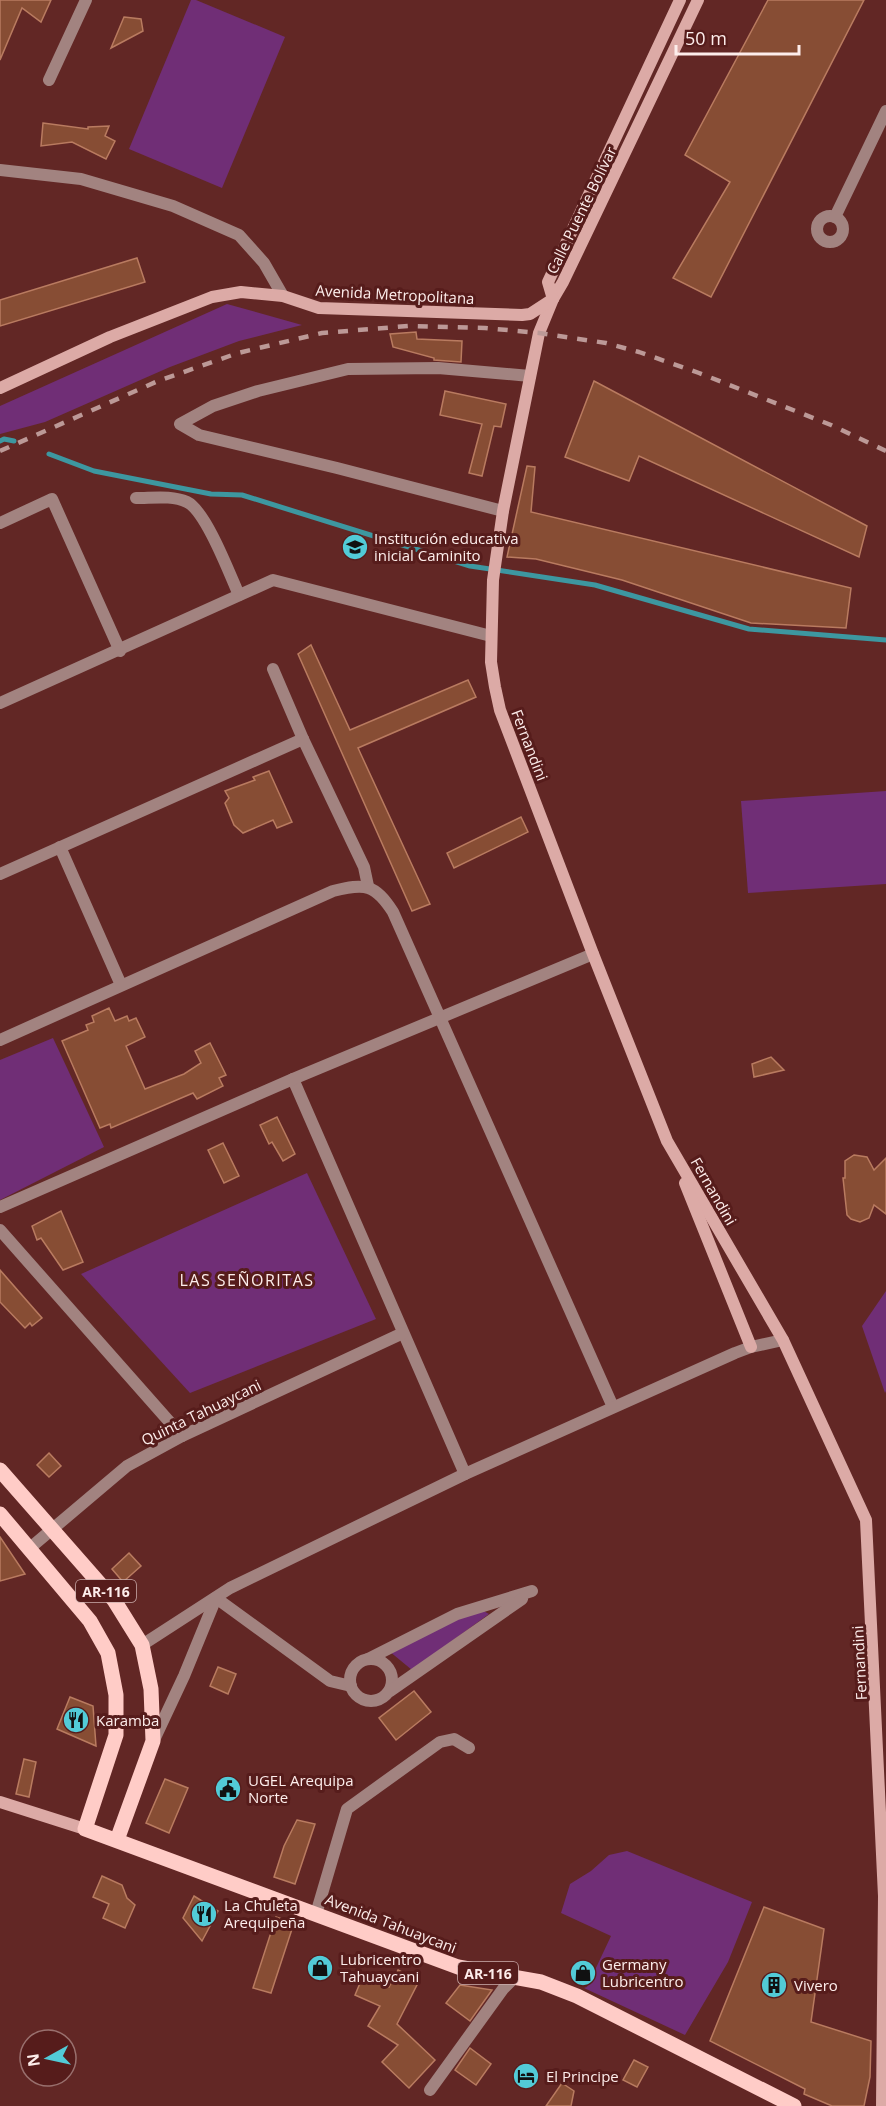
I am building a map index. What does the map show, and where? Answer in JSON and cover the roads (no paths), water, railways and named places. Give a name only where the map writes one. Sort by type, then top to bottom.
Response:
[{"type":"main road","name":"AR-116","points":[[0,1470],[114,1600],[142,1645],[151,1689],[153,1741],[117,1840]]},
{"type":"main road","name":"AR-116","points":[[0,1514],[90,1621],[108,1653],[116,1695],[116,1735],[85,1829]]},
{"type":"main road","name":"Avenida Tahuaycani","points":[[85,1829],[458,1967],[541,1982],[578,1996],[794,2106]]},
{"type":"street","points":[[49,80],[86,0]]},
{"type":"street","name":"Calle Puente Bolívar","points":[[553,299],[548,282],[680,0]]},
{"type":"street","name":"Calle Puente Bolívar","points":[[553,299],[698,0]]},
{"type":"street","points":[[655,52],[670,60]]},
{"type":"street","points":[[835,217],[886,111]]},
{"type":"street","points":[[0,170],[81,179],[174,206],[239,235],[264,263],[283,296]]},
{"type":"street","name":"Avenida Metropolitana","points":[[0,388],[110,337],[212,297],[241,292],[283,296],[319,308],[522,315],[530,314],[553,299]]},
{"type":"street","name":"Fernandini","points":[[553,299],[539,333],[502,511],[493,580],[491,662],[500,710],[593,954],[668,1141],[783,1340],[866,1520],[884,1896],[884,2099]]},
{"type":"street","points":[[502,511],[199,435],[180,424],[213,406],[258,391],[348,369],[438,368],[530,376]]},
{"type":"street","points":[[136,498],[166,497],[189,503],[206,522],[239,595]]},
{"type":"street","points":[[0,523],[52,499],[120,651]]},
{"type":"street","points":[[0,703],[120,651],[273,580],[491,636]]},
{"type":"street","points":[[273,669],[303,739],[364,867],[368,886]]},
{"type":"street","points":[[0,874],[303,739]]},
{"type":"street","points":[[60,847],[121,985]]},
{"type":"street","points":[[0,1040],[333,891],[352,886],[368,886],[382,896],[393,912],[613,1407]]},
{"type":"street","points":[[0,1207],[293,1079],[593,954]]},
{"type":"street","points":[[293,1079],[465,1474]]},
{"type":"street","points":[[668,1141],[751,1347]]},
{"type":"street","points":[[0,1230],[182,1436]]},
{"type":"street","name":"Quinta Tahuaycani","points":[[30,1548],[127,1466],[182,1436],[403,1332]]},
{"type":"street","points":[[142,1645],[230,1588],[465,1474],[751,1347],[783,1340]]},
{"type":"street","points":[[532,1591],[380,1700],[365,1701],[354,1693],[351,1686],[352,1671],[362,1661],[368,1659],[457,1614],[532,1591]]},
{"type":"street","points":[[216,1598],[330,1681],[351,1686]]},
{"type":"street","points":[[153,1741],[184,1676],[216,1598]]},
{"type":"street","points":[[368,1659],[375,1659],[387,1665],[392,1678],[390,1691]]},
{"type":"street","points":[[316,1914],[347,1809],[440,1742],[454,1739],[469,1748]]},
{"type":"street","name":"Avenida Tahuaycani","points":[[0,1802],[85,1829]]},
{"type":"street","points":[[429,2090],[503,1989],[514,1978]]},
{"type":"waterway","points":[[0,441],[4,439],[14,441]]},
{"type":"waterway","points":[[49,454],[94,471],[211,494],[242,495],[470,566],[595,585],[749,629],[886,640]]},
{"type":"railway","points":[[0,451],[158,381],[238,353],[322,333],[408,326],[485,328],[606,343],[699,373],[831,425],[886,451]]},
{"type":"place","name":"Institución educativa inicial Caminito","points":[[355,547]]},
{"type":"place","name":"Karamba","points":[[76,1720]]},
{"type":"place","name":"UGEL Arequipa Norte","points":[[228,1789]]},
{"type":"place","name":"La Chuleta Arequipeña","points":[[204,1914]]},
{"type":"place","name":"Lubricentro Tahuaycani","points":[[320,1968]]},
{"type":"place","name":"Germany Lubricentro","points":[[583,1973]]},
{"type":"place","name":"Vivero","points":[[774,1985]]},
{"type":"place","name":"El Principe","points":[[526,2076]]},
{"type":"district","name":"LAS SEÑORITAS","points":[[247,1280]]}]
